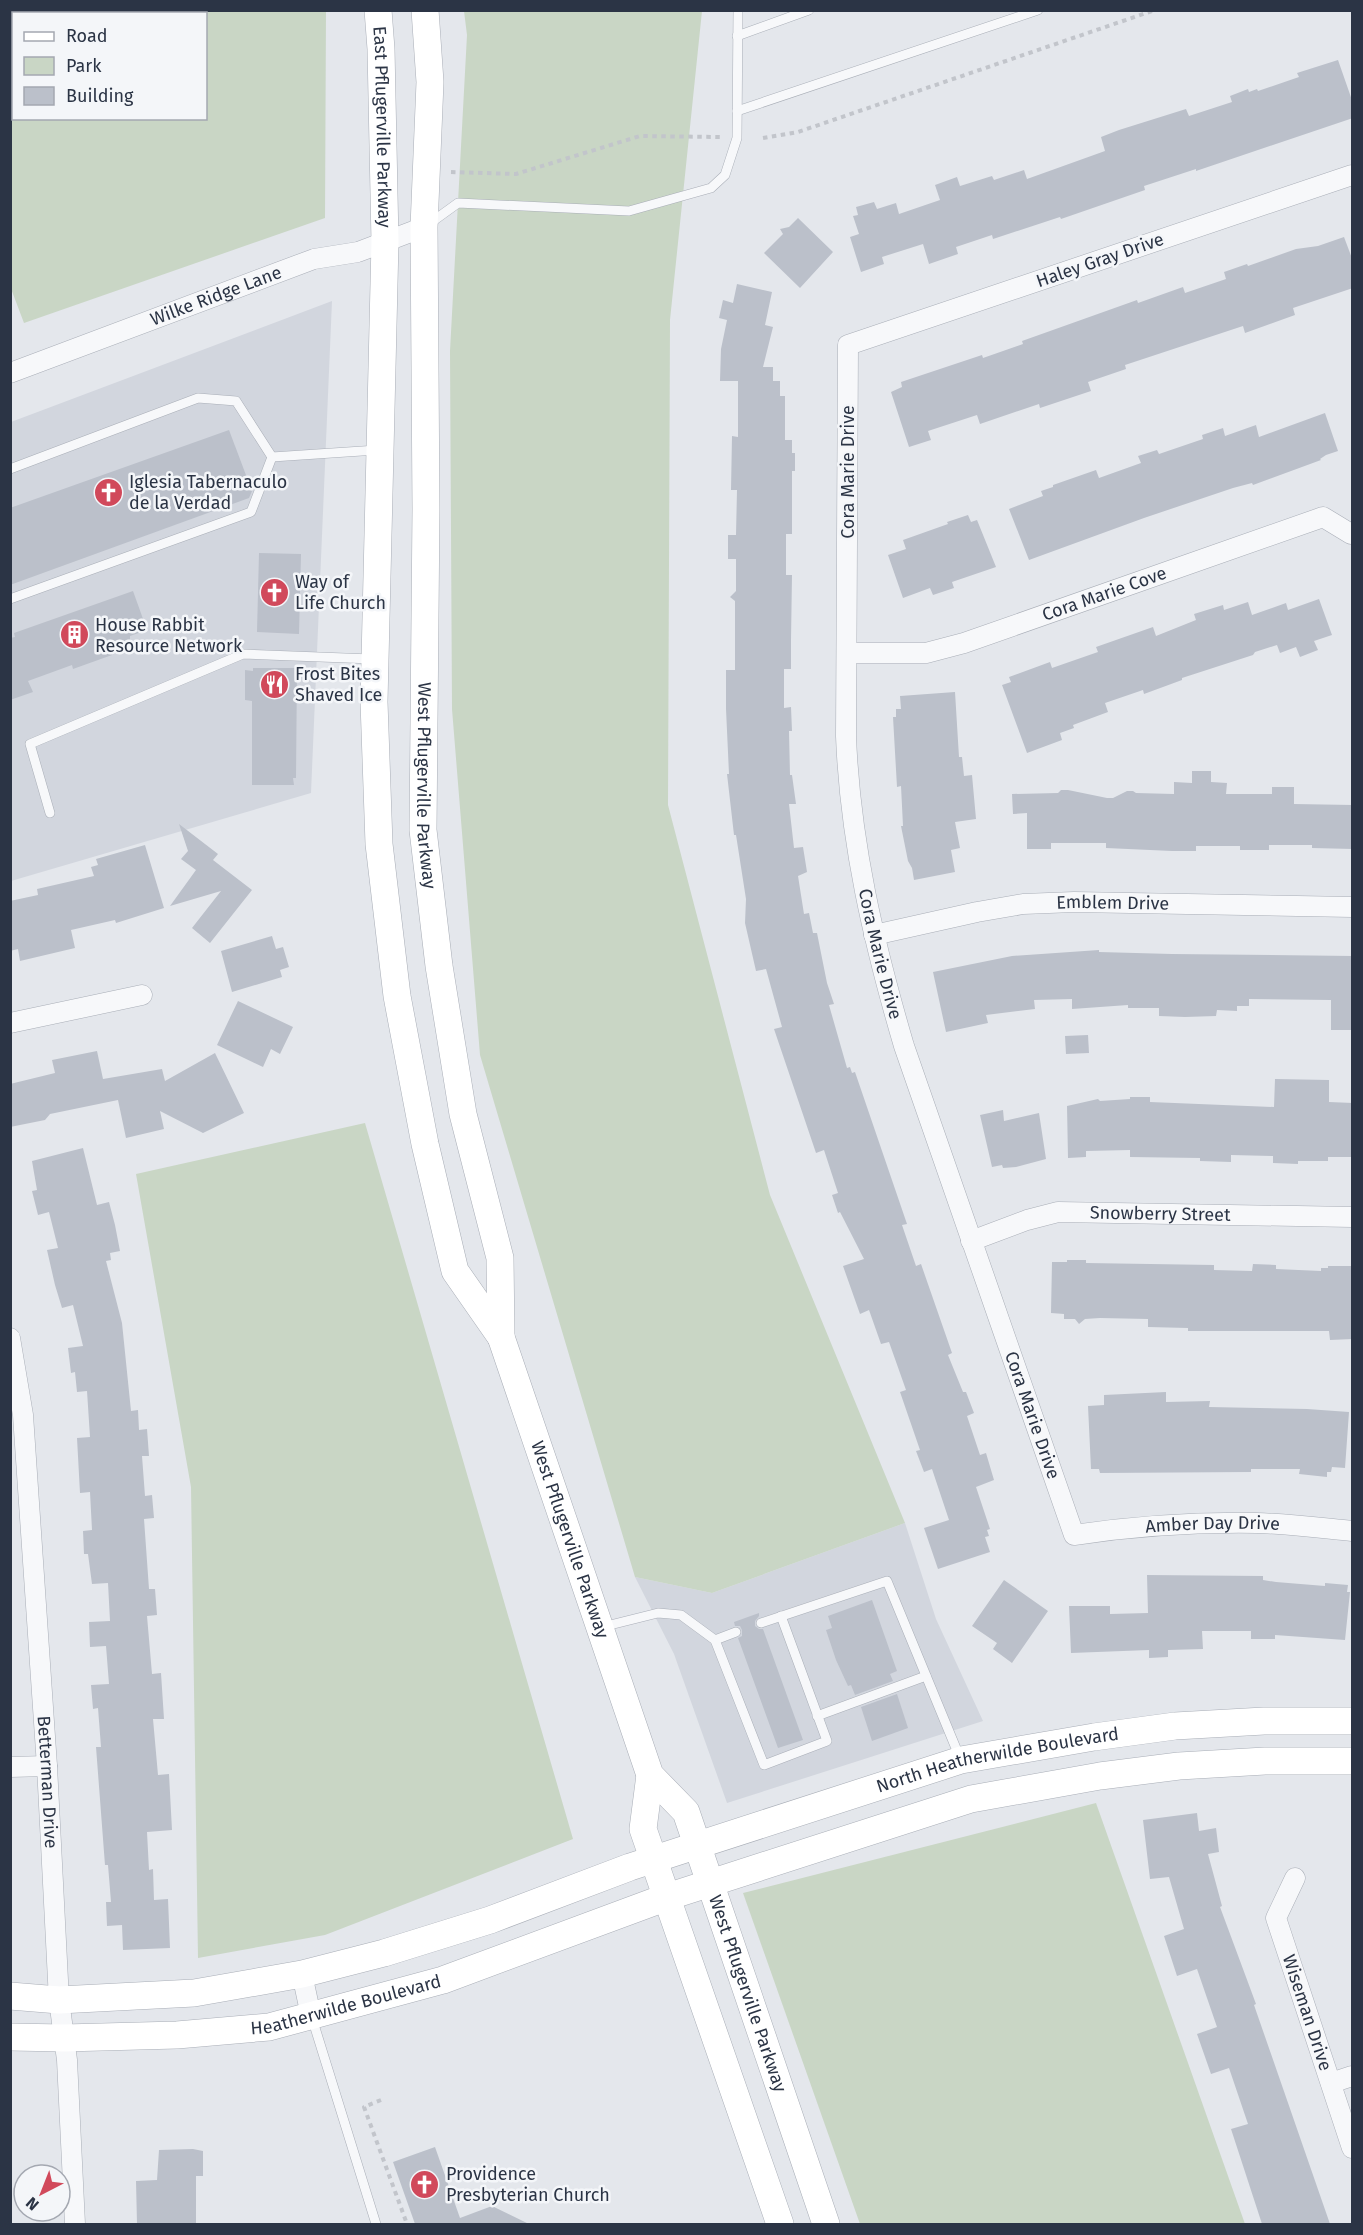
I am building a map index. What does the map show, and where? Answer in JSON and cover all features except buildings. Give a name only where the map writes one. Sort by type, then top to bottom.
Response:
[{"type":"main road","name":"East Pflugerville Parkway","points":[[378,10],[381,49],[385,242]]},
{"type":"main road","points":[[424,227],[430,82],[425,10]]},
{"type":"main road","name":"West Pflugerville Parkway","points":[[424,227],[426,521],[423,830],[440,966],[463,1114],[500,1258],[501,1337]]},
{"type":"main road","name":"West Pflugerville Parkway","points":[[385,242],[374,702],[379,844],[399,1008],[425,1144],[454,1271],[501,1337],[650,1775],[686,1812],[826,2224]]},
{"type":"main road","name":"North Heatherwilde Boulevard","points":[[653,1860],[961,1760],[1094,1737],[1175,1726],[1264,1721],[1353,1721]]},
{"type":"main road","points":[[931,1811],[956,1787],[964,1774],[961,1760]]},
{"type":"main road","name":"North Heatherwilde Boulevard","points":[[667,1897],[971,1798],[1100,1776],[1179,1766],[1265,1761],[1353,1761]]},
{"type":"main road","name":"West Pflugerville Parkway","points":[[650,1775],[643,1828],[780,2224]]},
{"type":"main road","points":[[10,1996],[59,2000],[194,1993],[302,1974],[384,1953],[480,1923],[653,1860]]},
{"type":"main road","name":"Heatherwilde Boulevard","points":[[10,2037],[177,2035],[269,2027],[443,1980],[667,1897]]},
{"type":"street","name":"Haley Gray Drive","points":[[848,345],[1353,175]]},
{"type":"street","name":"Wilke Ridge Lane","points":[[10,373],[314,259],[358,252],[424,227]]},
{"type":"street","name":"Cora Marie Drive","points":[[848,345],[846,736],[858,857],[874,935],[904,1046],[1074,1534]]},
{"type":"street","name":"Cora Marie Cove","points":[[848,653],[926,653],[964,643],[1323,517],[1352,534]]},
{"type":"street","name":"Emblem Drive","points":[[874,935],[1023,904],[1074,902],[1353,907]]},
{"type":"street","points":[[10,1023],[142,995]]},
{"type":"street","name":"Snowberry Street","points":[[971,1241],[1028,1220],[1058,1212],[1353,1217]]},
{"type":"street","name":"Betterman Drive","points":[[10,1338],[23,1415],[47,1766],[59,2000],[67,2060],[75,2224]]},
{"type":"street","name":"Amber Day Drive","points":[[1074,1534],[1191,1523],[1259,1523],[1353,1531]]},
{"type":"street","points":[[10,1767],[47,1766]]},
{"type":"street","name":"Wiseman Drive","points":[[1295,1878],[1276,1918],[1353,2148]]},
{"type":"street","points":[[302,1974],[311,2016]]},
{"type":"street","points":[[1331,2083],[1353,2076]]},
{"type":"lane","points":[[424,227],[458,203],[629,211],[711,188],[725,175],[737,138],[738,10]]},
{"type":"lane","points":[[737,36],[809,10]]},
{"type":"lane","points":[[737,111],[1038,10]]},
{"type":"lane","points":[[10,469],[198,398],[236,401],[272,457]]},
{"type":"lane","points":[[272,457],[380,450]]},
{"type":"lane","points":[[10,599],[251,512],[272,457]]},
{"type":"lane","points":[[50,813],[30,744],[243,654],[375,659]]},
{"type":"lane","points":[[761,1623],[887,1581],[961,1760]]},
{"type":"lane","points":[[600,1628],[658,1613],[681,1616],[715,1640],[764,1765],[827,1741],[781,1616]]},
{"type":"lane","points":[[715,1640],[736,1632]]},
{"type":"lane","points":[[817,1716],[926,1676]]},
{"type":"lane","points":[[311,2016],[376,2224]]},
{"type":"path","points":[[763,138],[798,132],[1155,10]]},
{"type":"path","points":[[450,172],[516,174],[640,136],[720,137]]},
{"type":"path","points":[[381,2100],[364,2107],[407,2224]]},
{"type":"shaded area","points":[[332,301],[311,793],[11,881],[11,422]]},
{"type":"shaded area","points":[[905,1523],[936,1619],[983,1721],[727,1803],[674,1654],[635,1577],[712,1593]]},
{"type":"green space","points":[[10,11],[326,11],[325,218],[24,323],[10,286]]},
{"type":"green space","points":[[464,11],[702,11],[670,320],[668,805],[770,1195],[905,1523],[712,1593],[635,1577],[480,1055],[452,709],[450,351],[467,35]]},
{"type":"green space","points":[[365,1123],[573,1839],[325,1935],[198,1958],[191,1487],[136,1174]]},
{"type":"green space","points":[[1096,1803],[1245,2224],[860,2224],[743,1893]]},
{"type":"place","name":"Iglesia Tabernaculo de la Verdad","points":[[108,492]]},
{"type":"place","name":"Way of Life Church","points":[[274,592]]},
{"type":"place","name":"House Rabbit Resource Network","points":[[74,635]]},
{"type":"place","name":"Frost Bites Shaved Ice","points":[[274,684]]},
{"type":"place","name":"Providence Presbyterian Church","points":[[425,2184]]}]
